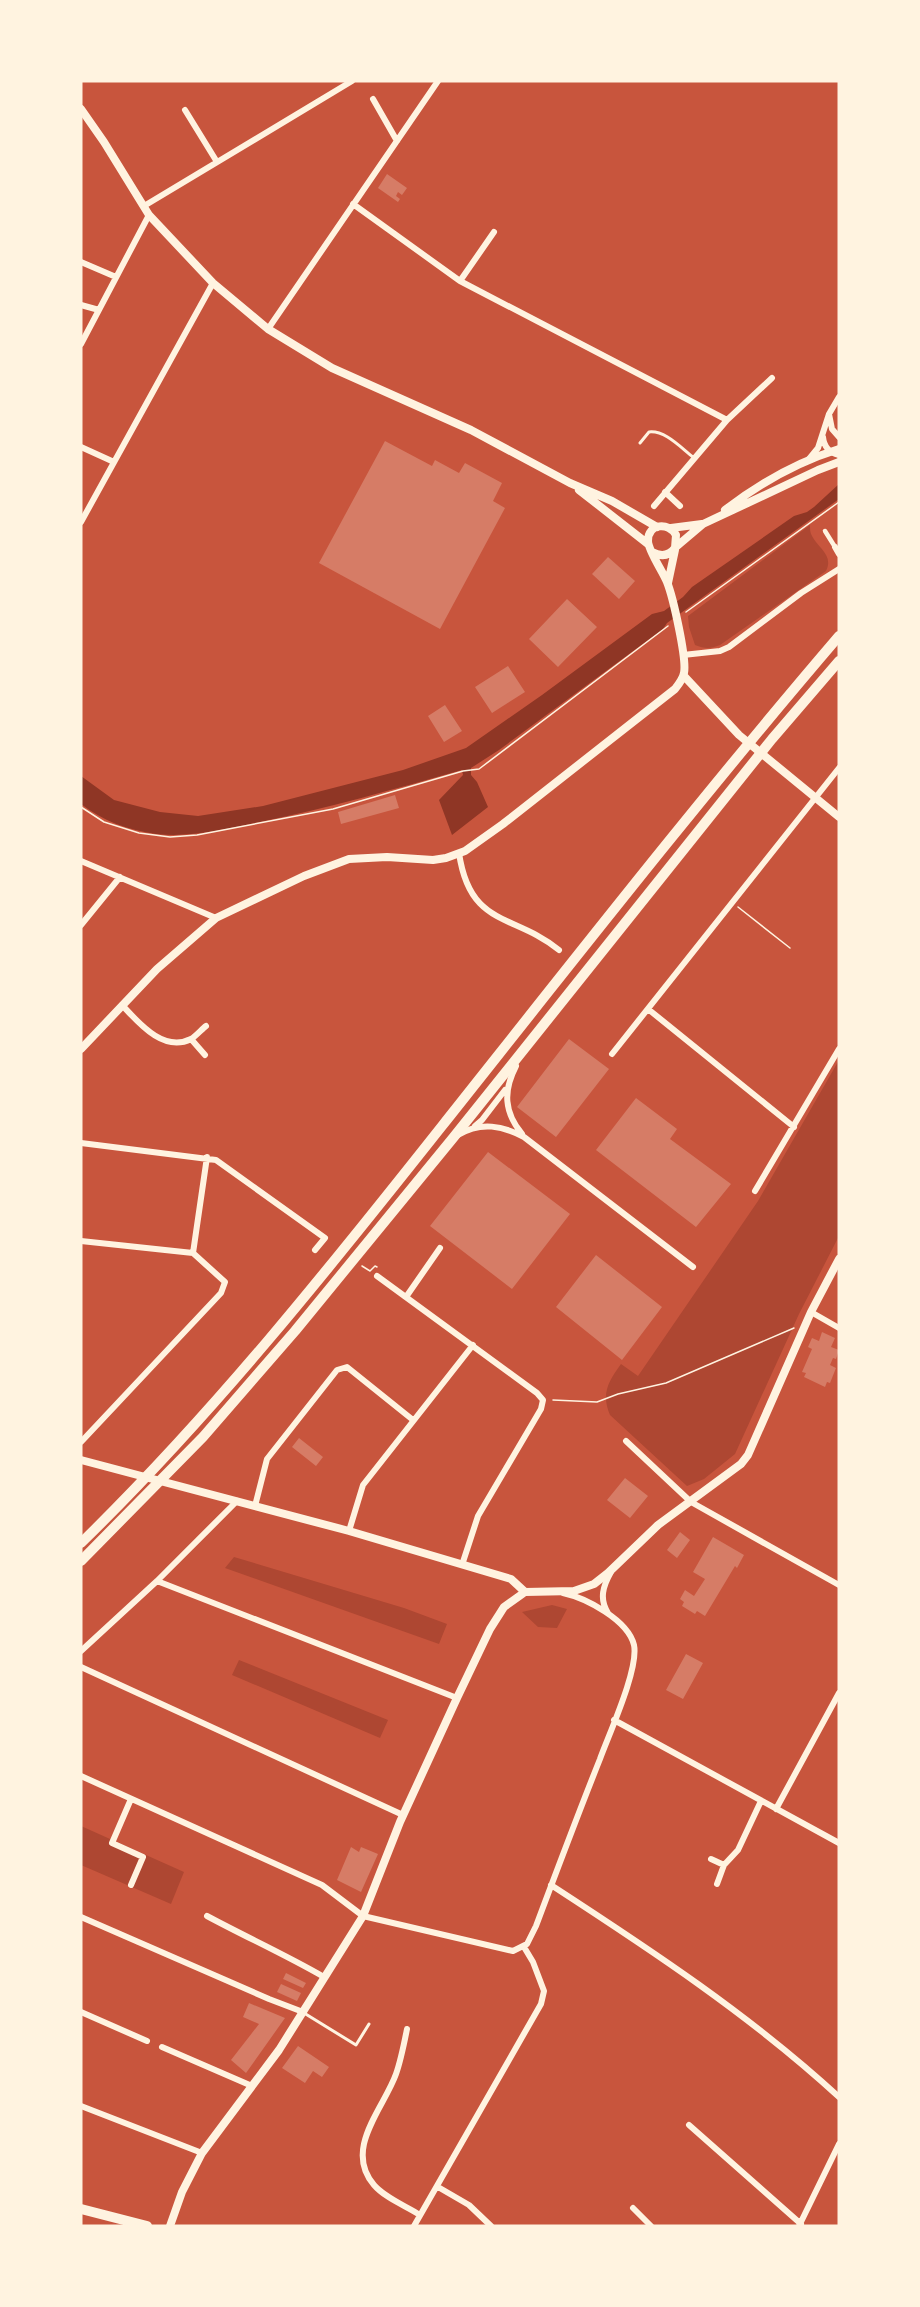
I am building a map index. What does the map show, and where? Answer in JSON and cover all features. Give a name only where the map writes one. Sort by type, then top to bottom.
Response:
[{"type":"highway","points":[[81,1543],[181,1441],[298,1305],[701,803],[839,636]]},
{"type":"highway","points":[[81,1561],[203,1437],[295,1331],[453,1138],[772,739],[839,661]]},
{"type":"highway","points":[[81,2209],[147,2226]]},
{"type":"street","points":[[144,206],[352,81]]},
{"type":"street","points":[[268,328],[438,81]]},
{"type":"street","points":[[373,99],[397,141]]},
{"type":"street","points":[[81,109],[149,214],[213,283],[268,328],[332,368],[439,415],[570,483],[612,501],[657,527]]},
{"type":"street","points":[[185,110],[217,162]]},
{"type":"street","points":[[353,204],[460,280],[727,420]]},
{"type":"street","points":[[81,344],[149,214]]},
{"type":"street","points":[[460,280],[494,232]]},
{"type":"street","points":[[81,262],[116,277]]},
{"type":"street","points":[[81,522],[213,283]]},
{"type":"street","points":[[81,305],[99,310]]},
{"type":"street","points":[[654,506],[727,420],[772,378]]},
{"type":"street","points":[[808,459],[818,448],[829,414],[839,397]]},
{"type":"street","points":[[829,414],[832,429],[839,437]]},
{"type":"street","points":[[822,433],[823,442],[830,452],[839,455]]},
{"type":"street","points":[[81,447],[114,462]]},
{"type":"street","points":[[716,517],[749,492],[808,459],[839,448]]},
{"type":"street","points":[[570,483],[661,555],[668,554],[703,524],[716,517],[839,462]]},
{"type":"street","points":[[665,492],[680,506]]},
{"type":"street","points":[[703,524],[671,528],[657,527],[649,534],[650,548],[668,583],[671,594],[683,655],[684,676],[707,704],[739,735],[839,817]]},
{"type":"street","points":[[668,583],[676,547],[676,536],[671,528]]},
{"type":"street","points":[[825,531],[839,554]]},
{"type":"street","points":[[683,655],[720,651],[729,647],[801,593],[839,569]]},
{"type":"street","points":[[81,1049],[173,954],[216,918],[304,876],[349,859],[387,857],[433,860],[474,846],[669,694],[684,676]]},
{"type":"street","points":[[612,1054],[839,768]]},
{"type":"street","points":[[459,853],[462,869],[472,893],[487,910],[499,919],[536,934],[559,950]]},
{"type":"street","points":[[81,861],[216,918]]},
{"type":"street","points":[[81,925],[120,877]]},
{"type":"street","points":[[122,1005],[155,1036],[179,1041],[191,1039],[206,1026]]},
{"type":"street","points":[[648,1009],[794,1127]]},
{"type":"street","points":[[191,1039],[205,1055]]},
{"type":"street","points":[[524,1137],[509,1114],[506,1099],[513,1072],[530,1040]]},
{"type":"street","points":[[755,1191],[839,1049]]},
{"type":"street","points":[[453,1138],[482,1120],[507,1088]]},
{"type":"street","points":[[469,1129],[482,1126],[500,1127],[524,1137],[693,1267]]},
{"type":"street","points":[[81,1143],[207,1157],[216,1160],[325,1238],[315,1250]]},
{"type":"street","points":[[193,1253],[207,1157]]},
{"type":"street","points":[[81,1241],[193,1253],[225,1282],[221,1293],[81,1442]]},
{"type":"street","points":[[406,1298],[440,1248]]},
{"type":"street","points":[[170,2226],[182,2192],[202,2153],[279,2050],[363,1916],[403,1815],[456,1698],[497,1617],[513,1599],[525,1592],[574,1591],[588,1587],[601,1579],[658,1525],[732,1471],[748,1455],[811,1312],[839,1259]]},
{"type":"street","points":[[377,1276],[473,1345],[543,1400],[541,1409],[478,1516],[462,1565]]},
{"type":"street","points":[[811,1312],[839,1328]]},
{"type":"street","points":[[349,1531],[363,1485],[473,1345]]},
{"type":"street","points":[[255,1506],[267,1459],[337,1370],[347,1367],[413,1420]]},
{"type":"street","points":[[626,1441],[691,1502],[839,1585]]},
{"type":"street","points":[[81,1460],[349,1531],[511,1579],[525,1592]]},
{"type":"street","points":[[81,1651],[157,1581],[237,1501]]},
{"type":"street","points":[[81,1776],[322,1885],[363,1916],[503,1950],[513,1951],[524,1947],[532,1936],[631,1673],[635,1653],[630,1635],[603,1606],[602,1594],[606,1581],[615,1566]]},
{"type":"street","points":[[157,1581],[456,1698]]},
{"type":"street","points":[[556,1592],[582,1599],[612,1618]]},
{"type":"street","points":[[81,1667],[403,1815]]},
{"type":"street","points":[[776,1809],[839,1694]]},
{"type":"street","points":[[614,1720],[839,1843]]},
{"type":"street","points":[[130,1885],[143,1857],[112,1843],[131,1799]]},
{"type":"street","points":[[717,1884],[724,1865],[739,1847],[761,1801]]},
{"type":"street","points":[[711,1859],[724,1865]]},
{"type":"street","points":[[551,1885],[656,1953],[720,2000],[805,2066],[839,2097]]},
{"type":"street","points":[[207,1916],[324,1977]]},
{"type":"street","points":[[81,1917],[269,2000],[303,2012]]},
{"type":"street","points":[[414,2226],[541,2004],[544,1990],[533,1962],[524,1947]]},
{"type":"street","points":[[81,2012],[147,2041]]},
{"type":"street","points":[[408,2029],[396,2075],[367,2129],[364,2156],[366,2170],[373,2184],[420,2215]]},
{"type":"street","points":[[162,2047],[252,2086]]},
{"type":"street","points":[[81,2106],[202,2153]]},
{"type":"street","points":[[689,2125],[800,2225],[839,2144]]},
{"type":"street","points":[[438,2187],[469,2205],[491,2226]]},
{"type":"street","points":[[633,2208],[651,2226]]},
{"type":"lane","points":[[640,443],[649,432],[654,431],[665,436],[694,458]]},
{"type":"lane","points":[[303,2012],[356,2045],[369,2024]]},
{"type":"path","points":[[680,616],[839,502]]},
{"type":"path","points":[[81,807],[104,822],[123,829],[153,835],[197,836],[333,809],[463,771],[482,768],[673,622]]},
{"type":"path","points":[[732,903],[790,948]]},
{"type":"path","points":[[366,1269],[370,1271]]},
{"type":"path","points":[[543,1400],[597,1402],[618,1394],[666,1383],[806,1323]]},
{"type":"shaded area","points":[[839,484],[839,499],[667,623],[663,629],[499,750],[471,768],[471,775],[477,782],[488,807],[452,835],[439,800],[463,775],[462,770],[311,811],[195,834],[169,835],[136,830],[107,820],[81,804],[81,776],[114,800],[160,812],[198,816],[263,806],[403,770],[466,748],[652,614],[664,611],[692,587],[794,516],[807,512]]},
{"type":"shaded area","points":[[810,525],[811,535],[827,556],[826,571],[720,645],[708,648],[695,645],[688,616]]},
{"type":"shaded area","points":[[839,1060],[839,1236],[799,1314],[735,1454],[704,1479],[687,1486],[610,1415],[606,1401],[607,1388],[621,1364],[638,1376],[758,1201]]},
{"type":"shaded area","points":[[234,1557],[404,1608],[447,1624],[439,1644],[225,1568]]},
{"type":"shaded area","points":[[552,1605],[567,1609],[557,1628],[538,1627],[522,1612]]},
{"type":"shaded area","points":[[239,1660],[388,1720],[380,1738],[232,1675]]},
{"type":"shaded area","points":[[81,1826],[184,1872],[171,1904],[81,1865]]},
{"type":"building","points":[[387,174],[407,188],[402,195],[398,192],[396,196],[400,199],[398,202],[378,188]]},
{"type":"building","points":[[385,441],[432,466],[435,460],[459,473],[465,463],[502,483],[493,501],[505,508],[440,629],[319,563]]},
{"type":"building","points":[[608,557],[635,581],[619,599],[592,574]]},
{"type":"building","points":[[567,599],[597,627],[558,667],[529,639]]},
{"type":"building","points":[[508,666],[525,692],[492,713],[475,687]]},
{"type":"building","points":[[445,705],[462,731],[444,742],[428,716]]},
{"type":"building","points":[[395,795],[399,808],[341,824],[338,812]]},
{"type":"building","points":[[569,1039],[609,1069],[556,1137],[517,1107]]},
{"type":"building","points":[[636,1098],[677,1129],[670,1139],[731,1184],[696,1227],[596,1150]]},
{"type":"building","points":[[488,1152],[570,1214],[512,1289],[430,1226]]},
{"type":"building","points":[[596,1255],[662,1307],[622,1360],[556,1307]]},
{"type":"building","points":[[822,1332],[835,1338],[831,1347],[839,1350],[836,1359],[833,1358],[830,1365],[836,1368],[830,1383],[827,1382],[825,1387],[804,1377],[806,1373],[802,1372],[812,1349],[808,1347],[812,1338],[819,1341]]},
{"type":"building","points":[[299,1438],[323,1457],[316,1466],[292,1447]]},
{"type":"building","points":[[625,1478],[648,1496],[630,1518],[607,1500]]},
{"type":"building","points":[[680,1532],[690,1540],[677,1558],[667,1550]]},
{"type":"building","points":[[713,1537],[744,1555],[705,1616],[697,1611],[695,1614],[682,1606],[684,1602],[680,1599],[685,1590],[694,1596],[705,1579],[693,1572]]},
{"type":"building","points":[[686,1654],[703,1663],[683,1699],[666,1690]]},
{"type":"building","points":[[351,1847],[359,1852],[361,1847],[378,1854],[361,1892],[337,1880]]},
{"type":"building","points":[[286,1973],[306,1983],[303,1988],[283,1979]]},
{"type":"building","points":[[281,1984],[301,1993],[297,2001],[277,1992]]},
{"type":"building","points":[[249,2003],[285,2018],[246,2073],[231,2060],[259,2024],[243,2017]]},
{"type":"building","points":[[298,2046],[329,2067],[322,2077],[313,2071],[305,2083],[282,2068]]}]
